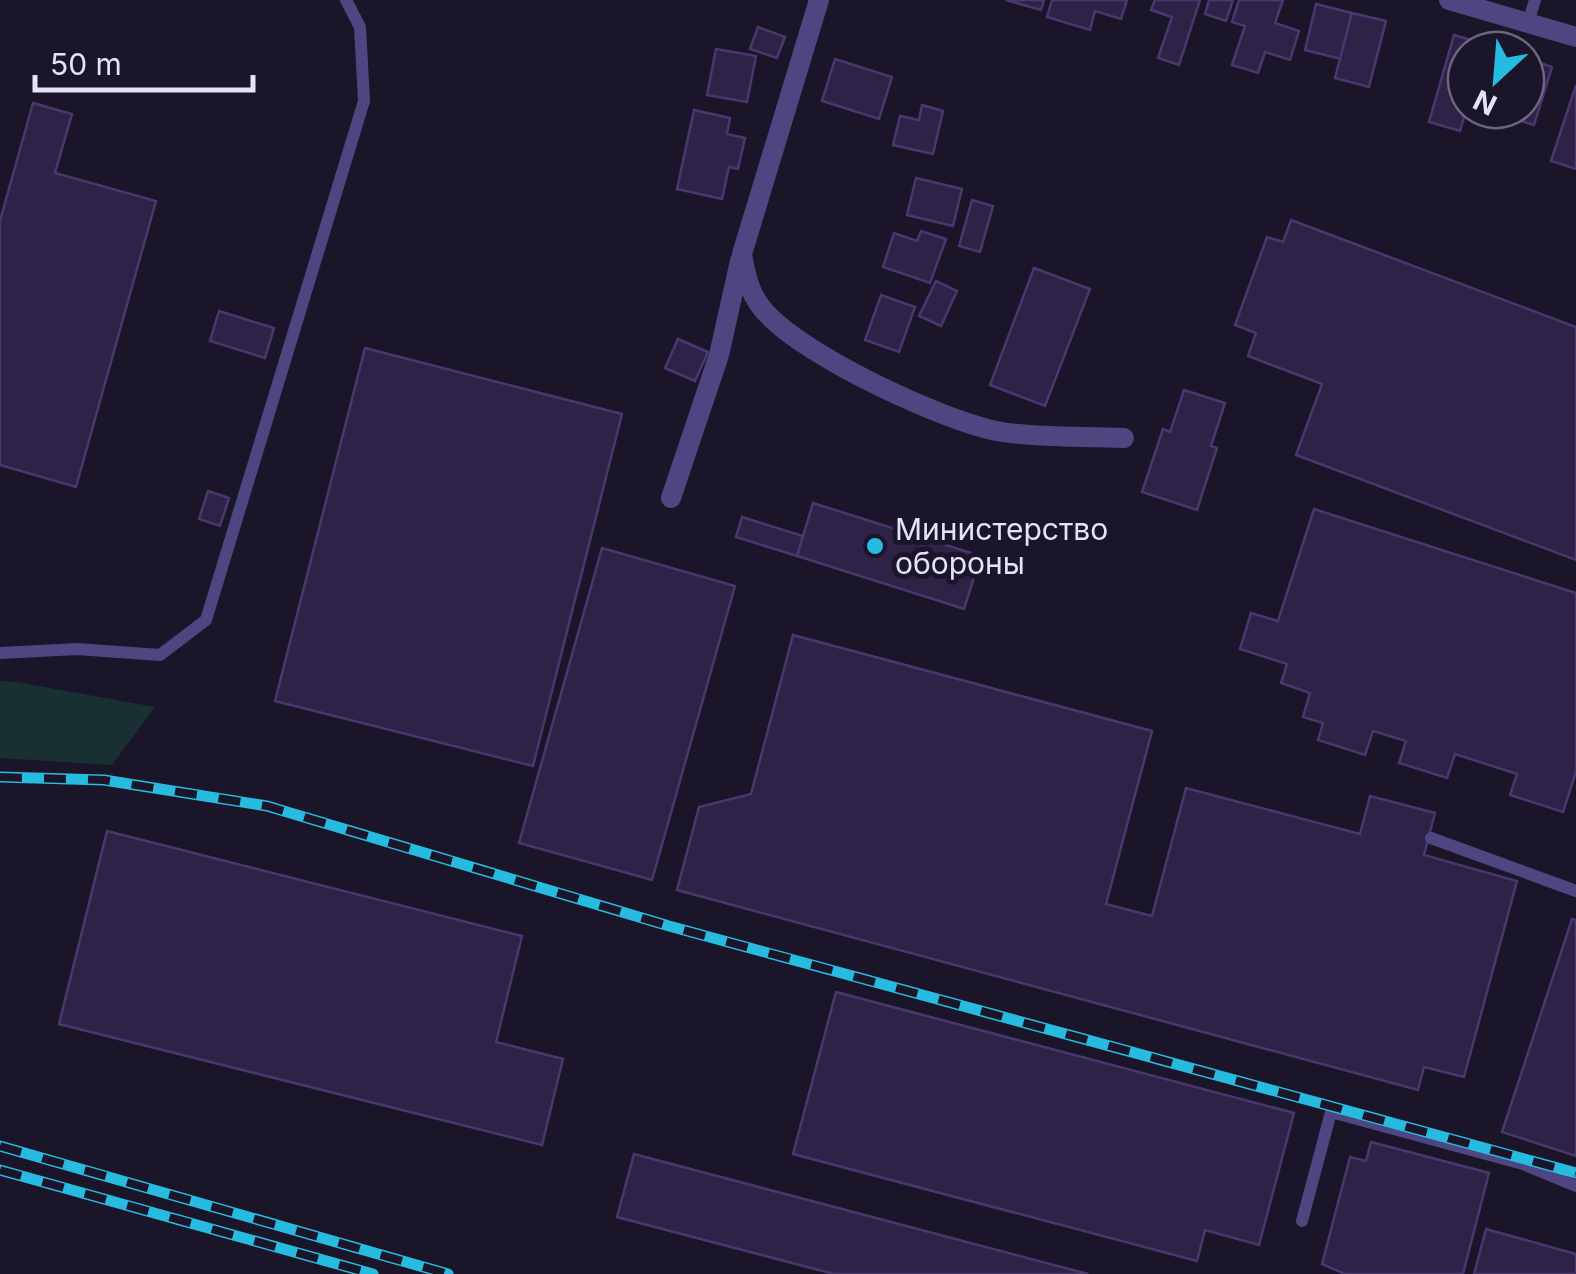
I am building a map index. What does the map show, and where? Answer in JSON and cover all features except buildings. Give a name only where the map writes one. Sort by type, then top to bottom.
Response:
[{"type":"street","points":[[671,498],[719,356],[742,254],[818,0]]},
{"type":"street","points":[[1449,0],[1576,37]]},
{"type":"street","points":[[742,254],[748,287],[768,316],[810,347],[912,401],[1000,432],[1124,438]]},
{"type":"lane","points":[[0,653],[78,649],[160,654],[206,620],[364,101],[360,27],[346,0]]},
{"type":"lane","points":[[1528,23],[1535,0]]},
{"type":"lane","points":[[1430,838],[1576,891]]},
{"type":"lane","points":[[1302,1221],[1330,1112],[1523,1164],[1576,1186]]},
{"type":"green space","points":[[0,681],[155,707],[112,765],[0,758]]},
{"type":"railway","points":[[0,777],[104,780],[267,806],[669,926],[1576,1173]]},
{"type":"railway","points":[[0,1146],[448,1274]]},
{"type":"railway","points":[[0,1170],[373,1274]]},
{"type":"place","name":"Министерство обороны","points":[[875,546]]}]
